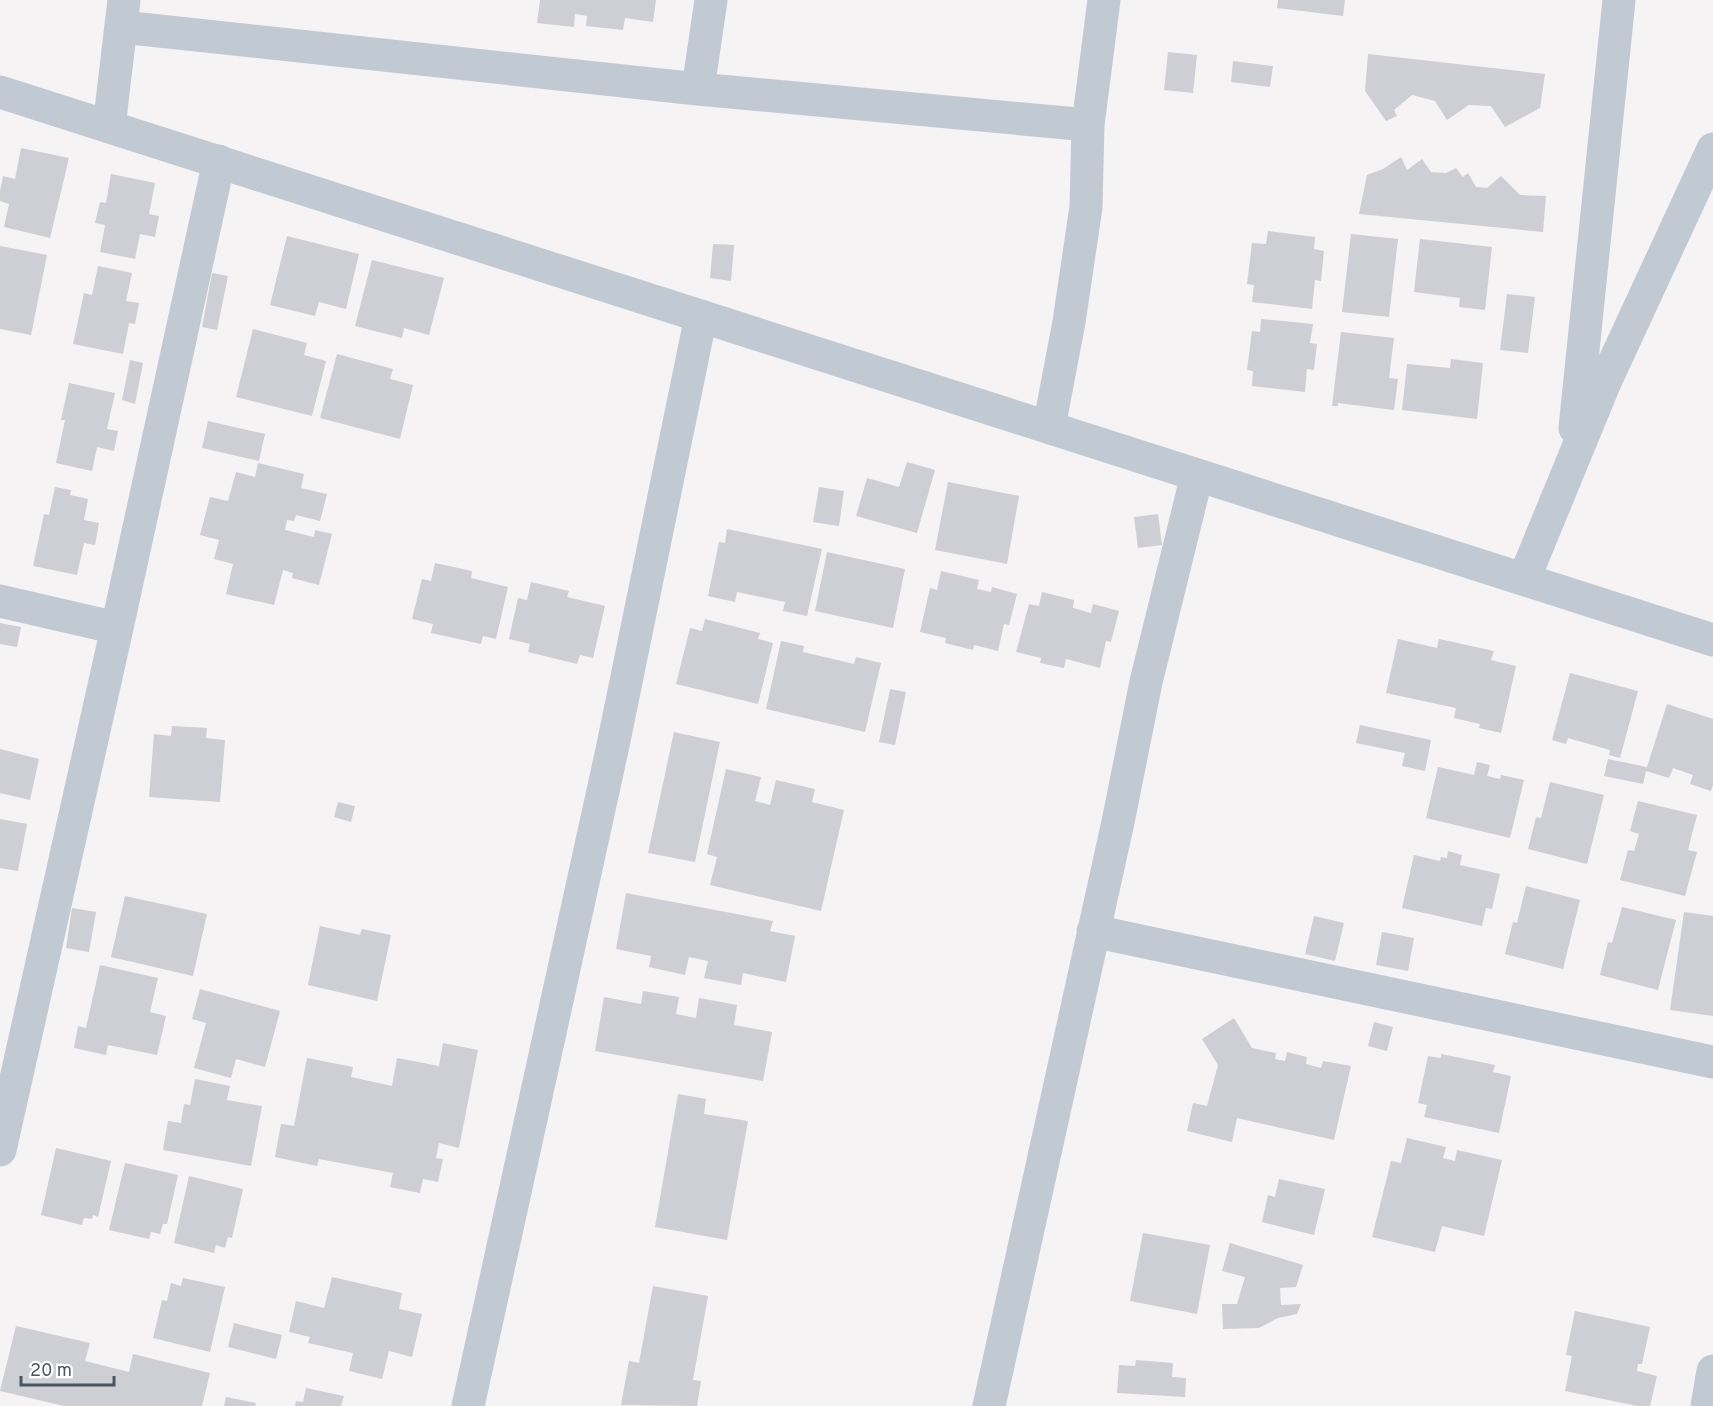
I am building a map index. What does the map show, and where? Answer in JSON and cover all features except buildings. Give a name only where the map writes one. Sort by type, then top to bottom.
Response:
[{"type":"street","points":[[698,89],[711,0]]},
{"type":"street","points":[[1049,427],[1069,322],[1086,207],[1088,125],[1104,0]]},
{"type":"street","points":[[1571,466],[1619,0]]},
{"type":"street","points":[[108,127],[123,14],[698,89],[1088,125]]},
{"type":"street","points":[[0,92],[1713,640]]},
{"type":"street","points":[[1524,579],[1605,382],[1713,149]]},
{"type":"street","points":[[0,1150],[219,161]]},
{"type":"street","points":[[468,1406],[614,738],[701,316]]},
{"type":"street","points":[[989,1406],[1118,822],[1146,682],[1197,475]]},
{"type":"street","points":[[0,601],[117,628]]},
{"type":"street","points":[[1093,931],[1713,1062]]},
{"type":"street","points":[[1707,1406],[1713,1371]]}]
